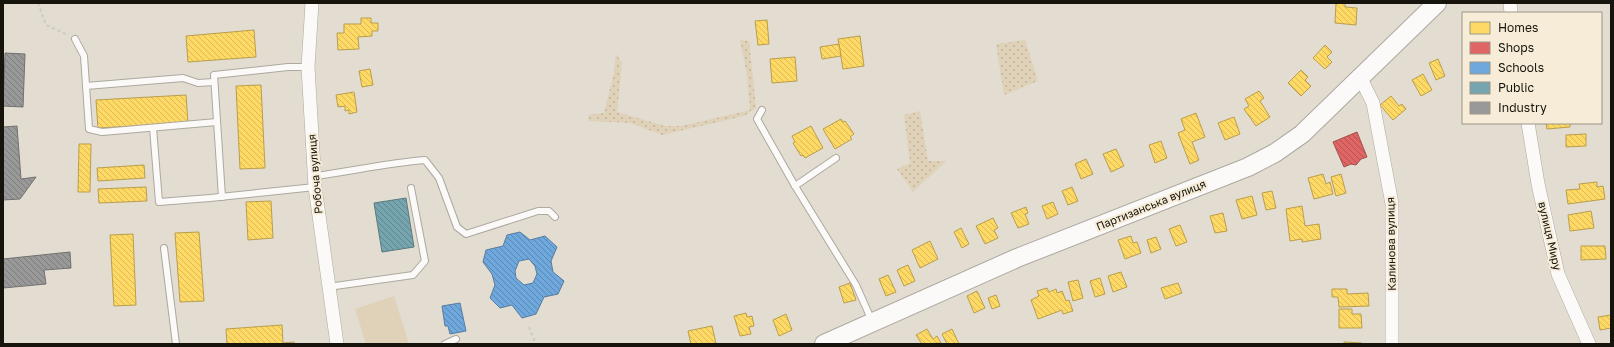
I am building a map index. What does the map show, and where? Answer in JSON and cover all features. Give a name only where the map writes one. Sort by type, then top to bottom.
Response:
[{"type":"main road","name":"Партизанська вулиця","points":[[824,344],[1017,258],[1248,167],[1275,154],[1302,134],[1437,3]]},
{"type":"street","name":"Робоча вулиця","points":[[312,3],[308,68],[315,181],[328,287],[337,344]]},
{"type":"street","name":"Калинова вулиця","points":[[1360,77],[1373,103],[1392,204],[1392,344]]},
{"type":"street","name":"вулиця Миру","points":[[1528,124],[1538,184],[1558,274],[1589,344]]},
{"type":"lane","points":[[75,38],[84,56],[89,129],[102,132],[217,122]]},
{"type":"lane","points":[[222,197],[214,75],[288,67],[308,68]]},
{"type":"lane","points":[[86,86],[183,78],[198,83],[214,82]]},
{"type":"lane","points":[[762,110],[757,119],[795,186],[856,285],[872,323]]},
{"type":"lane","points":[[153,128],[159,202],[222,197],[315,181],[399,162],[425,160],[439,178],[457,227],[466,234],[538,211],[549,211],[555,217]]},
{"type":"lane","points":[[795,186],[836,158]]},
{"type":"lane","points":[[328,287],[413,275],[425,261],[411,188]]},
{"type":"lane","points":[[164,248],[176,344]]},
{"type":"lane","points":[[445,344],[456,339]]},
{"type":"path","points":[[38,3],[46,25],[75,38]]},
{"type":"path","points":[[529,327],[536,344]]},
{"type":"shaded area","points":[[740,40],[749,41],[756,108],[744,116],[662,135],[631,123],[589,121],[588,115],[604,113],[614,73],[616,54],[622,63],[617,112],[665,126],[682,126],[750,110],[747,75]]},
{"type":"shaded area","points":[[1025,40],[1038,81],[1004,95],[996,44]]},
{"type":"shaded area","points":[[920,111],[928,161],[946,161],[913,192],[897,169],[910,163],[904,115]]},
{"type":"shaded area","points":[[394,296],[409,344],[366,344],[355,309]]},
{"type":"building: Homes","points":[[1336,3],[1345,3],[1345,7],[1357,8],[1356,25],[1335,23]]},
{"type":"building: Homes","points":[[361,18],[371,18],[371,23],[378,23],[378,31],[372,31],[372,36],[358,37],[359,49],[338,50],[337,33],[344,33],[344,24],[361,24]]},
{"type":"building: Homes","points":[[767,20],[769,44],[758,45],[755,21]]},
{"type":"building: Homes","points":[[254,30],[256,57],[188,62],[186,36]]},
{"type":"building: Homes","points":[[860,36],[864,66],[843,69],[838,39]]},
{"type":"building: Homes","points":[[839,44],[841,56],[822,59],[820,47]]},
{"type":"building: Homes","points":[[1325,45],[1332,52],[1327,57],[1332,62],[1325,69],[1313,58]]},
{"type":"building: Homes","points":[[795,57],[797,81],[772,83],[770,59]]},
{"type":"building: Homes","points":[[1438,59],[1445,76],[1436,80],[1429,63]]},
{"type":"building: Homes","points":[[370,69],[373,85],[362,87],[359,71]]},
{"type":"building: Homes","points":[[1301,70],[1308,77],[1305,80],[1311,86],[1301,96],[1288,83]]},
{"type":"building: Homes","points":[[1423,74],[1432,90],[1421,96],[1412,80]]},
{"type":"building: Homes","points":[[261,85],[265,168],[240,169],[236,86]]},
{"type":"building: Homes","points":[[1259,91],[1264,98],[1260,101],[1270,117],[1256,126],[1244,109],[1249,106],[1245,99]]},
{"type":"building: Homes","points":[[354,92],[357,112],[349,114],[349,110],[345,111],[345,106],[338,107],[336,95]]},
{"type":"building: Homes","points":[[186,95],[188,123],[98,128],[96,100]]},
{"type":"building: Homes","points":[[1391,96],[1399,106],[1402,104],[1406,109],[1393,120],[1380,105]]},
{"type":"building: Homes","points":[[1196,113],[1205,137],[1192,142],[1199,160],[1190,164],[1178,133],[1185,130],[1181,119]]},
{"type":"building: Homes","points":[[1234,117],[1240,134],[1225,140],[1218,123]]},
{"type":"building: Homes","points":[[841,119],[843,122],[845,121],[854,134],[850,137],[852,139],[835,149],[823,129]]},
{"type":"building: Homes","points":[[1546,124],[1570,124],[1570,127],[1547,129]]},
{"type":"building: Homes","points":[[811,126],[823,148],[805,158],[803,155],[801,156],[793,143],[795,142],[792,136]]},
{"type":"building: Homes","points":[[1586,134],[1586,146],[1566,147],[1566,135]]},
{"type":"building: Homes","points":[[1161,141],[1167,158],[1155,163],[1149,145]]},
{"type":"building: Homes","points":[[79,144],[91,144],[90,192],[78,192]]},
{"type":"building: Homes","points":[[1116,149],[1124,166],[1111,172],[1103,154]]},
{"type":"building: Homes","points":[[1086,159],[1093,174],[1081,179],[1075,164]]},
{"type":"building: Homes","points":[[144,165],[145,178],[98,181],[97,168]]},
{"type":"building: Homes","points":[[1323,174],[1326,184],[1330,182],[1333,194],[1314,199],[1308,178]]},
{"type":"building: Homes","points":[[1341,174],[1346,193],[1336,196],[1331,177]]},
{"type":"building: Homes","points":[[1597,182],[1597,187],[1603,186],[1605,199],[1568,204],[1566,190],[1580,189],[1579,184]]},
{"type":"building: Homes","points":[[146,187],[147,201],[99,203],[98,189]]},
{"type":"building: Homes","points":[[1072,187],[1078,201],[1068,205],[1062,191]]},
{"type":"building: Homes","points":[[1272,191],[1276,208],[1266,210],[1262,193]]},
{"type":"building: Homes","points":[[1252,196],[1257,215],[1242,219],[1236,200]]},
{"type":"building: Homes","points":[[271,201],[273,238],[248,240],[246,202]]},
{"type":"building: Homes","points":[[1053,202],[1058,214],[1047,219],[1042,206]]},
{"type":"building: Homes","points":[[1302,206],[1305,226],[1319,224],[1321,239],[1302,242],[1302,239],[1290,241],[1286,209]]},
{"type":"building: Homes","points":[[1026,207],[1028,213],[1025,214],[1029,224],[1018,228],[1011,213]]},
{"type":"building: Homes","points":[[1591,211],[1594,228],[1570,231],[1568,215]]},
{"type":"building: Homes","points":[[1223,213],[1227,231],[1215,233],[1210,216]]},
{"type":"building: Homes","points":[[993,218],[998,228],[994,230],[998,238],[985,244],[976,226]]},
{"type":"building: Homes","points":[[1180,225],[1187,242],[1176,246],[1169,229]]},
{"type":"building: Homes","points":[[961,228],[969,244],[962,248],[954,232]]},
{"type":"building: Homes","points":[[199,232],[204,301],[180,302],[175,233]]},
{"type":"building: Homes","points":[[133,234],[136,305],[114,306],[110,235]]},
{"type":"building: Homes","points":[[1131,236],[1133,243],[1137,242],[1141,253],[1125,259],[1118,240]]},
{"type":"building: Homes","points":[[1156,237],[1161,249],[1151,253],[1147,240]]},
{"type":"building: Homes","points":[[930,241],[938,259],[920,268],[912,250]]},
{"type":"building: Homes","points":[[1581,246],[1605,246],[1606,259],[1581,260]]},
{"type":"building: Homes","points":[[908,265],[915,281],[904,286],[897,270]]},
{"type":"building: Homes","points":[[1121,272],[1127,287],[1113,292],[1108,276]]},
{"type":"building: Homes","points":[[888,275],[896,292],[886,296],[879,279]]},
{"type":"building: Homes","points":[[1100,278],[1105,294],[1095,297],[1090,281]]},
{"type":"building: Homes","points":[[1078,280],[1083,298],[1073,301],[1068,282]]},
{"type":"building: Homes","points":[[850,283],[856,300],[844,303],[839,287]]},
{"type":"building: Homes","points":[[1178,283],[1182,293],[1165,299],[1161,288]]},
{"type":"building: Homes","points":[[1047,288],[1049,292],[1056,289],[1057,293],[1062,291],[1066,301],[1069,300],[1073,311],[1063,314],[1062,310],[1038,319],[1031,300],[1039,296],[1037,291]]},
{"type":"building: Homes","points":[[1332,289],[1347,289],[1347,294],[1368,293],[1369,306],[1339,307],[1338,297],[1332,297]]},
{"type":"building: Homes","points":[[977,291],[985,308],[974,313],[967,296]]},
{"type":"building: Homes","points":[[996,295],[1000,306],[992,309],[988,298]]},
{"type":"building: Homes","points":[[1339,309],[1352,309],[1352,314],[1361,314],[1362,328],[1339,328]]},
{"type":"building: Homes","points":[[746,313],[747,317],[752,316],[754,326],[749,327],[751,334],[740,336],[734,316]]},
{"type":"building: Homes","points":[[786,314],[792,330],[779,336],[773,320]]},
{"type":"building: Homes","points":[[1611,315],[1611,328],[1600,330],[1598,317]]},
{"type":"building: Homes","points":[[282,325],[283,343],[294,342],[294,344],[227,344],[226,329]]},
{"type":"building: Homes","points":[[712,326],[716,344],[691,344],[688,331]]},
{"type":"building: Homes","points":[[927,329],[933,339],[937,336],[941,343],[922,344],[916,335]]},
{"type":"building: Homes","points":[[952,329],[959,344],[947,344],[942,334]]},
{"type":"building: Homes","points":[[1344,342],[1362,343],[1362,344],[1344,344]]},
{"type":"building: Shops","points":[[1357,132],[1367,157],[1361,159],[1356,165],[1351,164],[1344,167],[1333,142]]},
{"type":"building: Schools","points":[[520,232],[530,240],[545,236],[557,247],[551,261],[553,272],[564,281],[558,294],[544,297],[536,314],[522,318],[512,305],[500,308],[490,298],[495,285],[492,274],[483,262],[486,250],[503,246],[507,235]],"holes":[[[529,259],[535,266],[537,274],[533,283],[524,285],[516,278],[515,271],[519,261]]]},
{"type":"building: Schools","points":[[460,303],[466,331],[450,334],[448,326],[445,326],[442,306]]},
{"type":"building: Public","points":[[406,198],[414,247],[382,252],[374,203]]},
{"type":"building: Industry","points":[[5,53],[25,54],[23,107],[3,106]]},
{"type":"building: Industry","points":[[17,126],[21,179],[36,177],[20,199],[3,200],[3,127]]},
{"type":"building: Industry","points":[[70,252],[71,268],[44,270],[46,284],[3,288],[3,259]]}]
